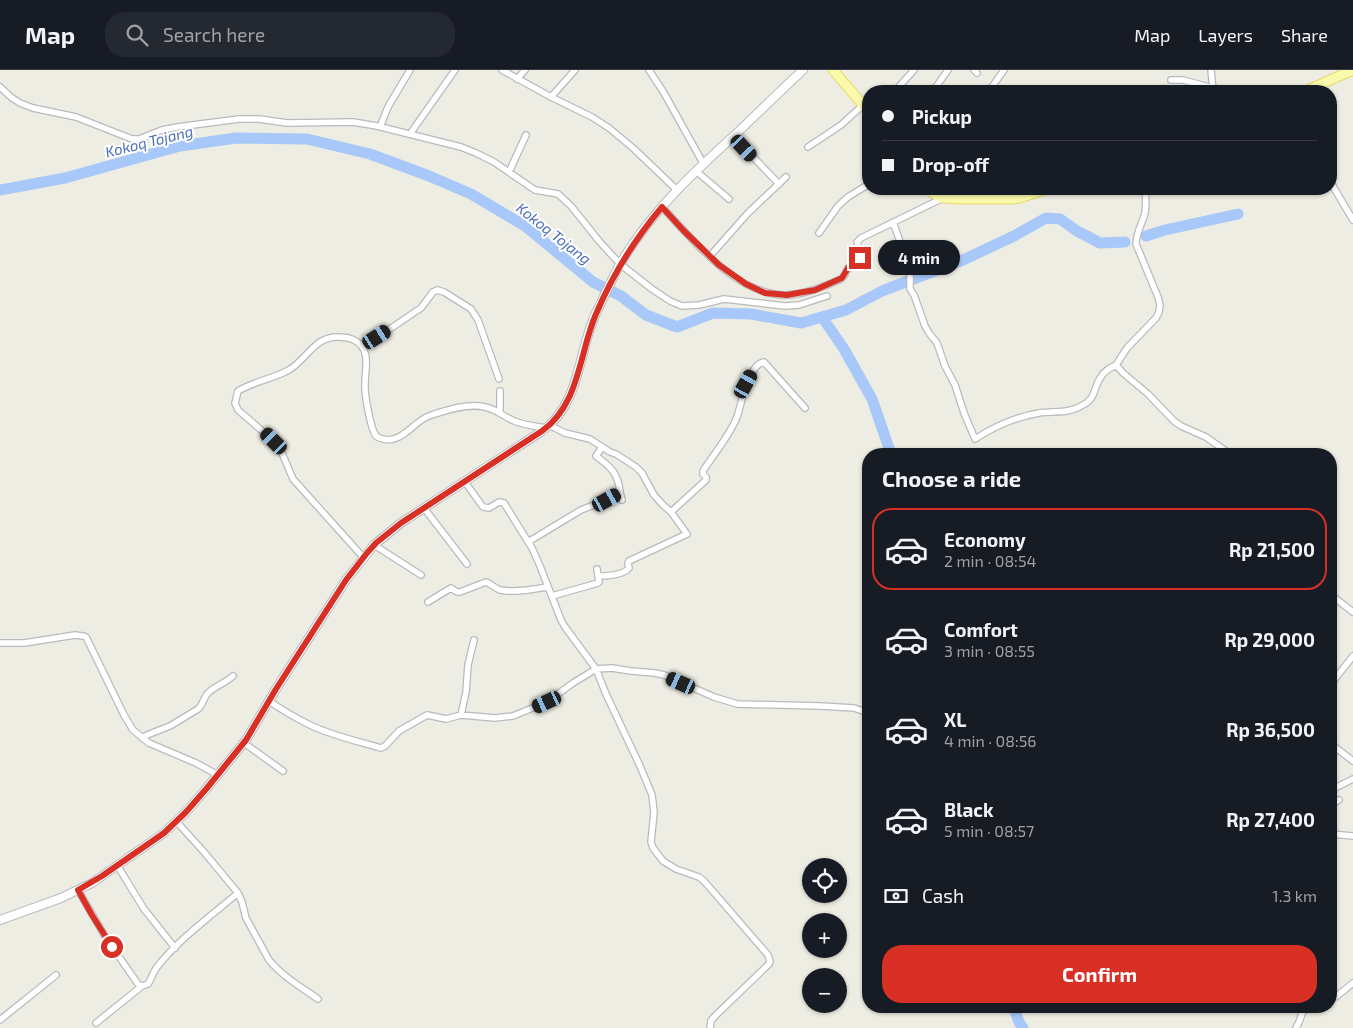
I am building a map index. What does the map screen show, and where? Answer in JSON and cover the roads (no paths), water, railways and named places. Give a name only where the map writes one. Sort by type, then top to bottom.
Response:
[{"type":"main road","points":[[833,70],[862,103]]},
{"type":"main road","points":[[1319,85],[1353,70]]},
{"type":"main road","points":[[936,195],[944,198],[961,199],[1011,198],[1029,195]]},
{"type":"street","points":[[380,127],[388,107],[410,70]]},
{"type":"street","points":[[410,134],[455,70]]},
{"type":"street","points":[[502,70],[592,117],[609,128],[677,190]]},
{"type":"street","points":[[517,79],[525,70]]},
{"type":"street","points":[[551,97],[575,70]]},
{"type":"street","points":[[649,70],[704,163]]},
{"type":"street","points":[[0,920],[46,904],[92,883],[152,842],[176,821],[244,743],[346,580],[374,545],[401,523],[548,427],[560,413],[572,392],[588,334],[601,303],[620,264],[636,241],[677,190],[803,70]]},
{"type":"street","points":[[900,85],[914,70]]},
{"type":"street","points":[[937,85],[948,70]]},
{"type":"street","points":[[993,85],[1004,70]]},
{"type":"street","points":[[1211,70],[1212,85]]},
{"type":"street","points":[[1171,80],[1183,80],[1198,85]]},
{"type":"street","points":[[0,87],[20,103],[33,108],[76,117],[132,139],[177,127],[238,119],[259,119],[286,123],[353,122],[410,134],[476,152],[511,169],[535,190],[558,194],[571,206],[598,241],[620,264],[652,289],[670,301],[682,306],[699,305],[724,299],[785,306],[799,305],[828,296]]},
{"type":"street","points":[[808,147],[862,111]]},
{"type":"street","points":[[511,169],[526,135]]},
{"type":"street","points":[[733,136],[778,184]]},
{"type":"street","points":[[696,171],[729,199]]},
{"type":"street","points":[[710,256],[748,213],[786,177]]},
{"type":"street","points":[[820,233],[838,206],[862,188]]},
{"type":"street","points":[[1337,194],[1353,220]]},
{"type":"street","points":[[893,222],[908,264],[910,289],[914,294],[925,326],[937,343],[945,366],[956,386],[964,413],[977,437],[1016,418],[1041,413],[1064,412],[1084,405],[1094,394],[1101,376],[1116,365],[1159,312],[1158,297],[1136,244],[1144,214],[1146,195]]},
{"type":"street","points":[[662,207],[684,231],[728,272],[746,284],[765,293],[787,295],[815,290],[842,278],[848,268],[861,256],[856,242],[858,240],[944,198]]},
{"type":"street","points":[[363,347],[421,308],[433,292],[437,290],[444,292],[471,309],[478,320],[499,379]]},
{"type":"street","points":[[363,557],[293,479],[282,453],[274,441],[243,416],[235,403],[238,392],[245,387],[288,371],[298,364],[316,345],[325,339],[333,337],[353,339],[363,347],[366,360],[366,403],[374,431],[382,439],[394,439],[422,419],[448,411],[480,406],[500,412],[513,420],[587,437],[640,470],[653,493],[671,512],[687,534],[629,561],[629,568],[627,570],[606,576],[598,576]]},
{"type":"street","points":[[671,512],[706,480],[703,471],[734,423],[746,384],[756,366],[764,362],[805,408]]},
{"type":"street","points":[[1116,365],[1174,421],[1206,437],[1222,448]]},
{"type":"street","points":[[500,391],[500,412]]},
{"type":"street","points":[[602,447],[596,456],[612,469],[622,500]]},
{"type":"street","points":[[465,482],[481,506],[490,508],[499,502],[504,503],[540,566],[565,627],[596,669],[652,795],[654,812],[651,842],[656,852],[663,861],[676,869],[699,877],[708,885],[768,955],[769,964],[714,1016],[710,1028]]},
{"type":"street","points":[[528,542],[581,510],[607,500],[620,492]]},
{"type":"street","points":[[424,508],[467,564]]},
{"type":"street","points":[[374,545],[421,575]]},
{"type":"street","points":[[552,596],[598,584],[597,569]]},
{"type":"street","points":[[428,602],[451,588],[460,592],[486,582],[498,589],[506,590],[548,587]]},
{"type":"street","points":[[1337,600],[1353,612]]},
{"type":"street","points":[[0,643],[24,643],[75,636],[86,637],[127,722],[142,738],[156,747],[196,763],[218,775]]},
{"type":"street","points":[[460,714],[466,692],[468,664],[474,640]]},
{"type":"street","points":[[1337,676],[1353,656]]},
{"type":"street","points":[[269,701],[295,718],[312,726],[344,738],[381,748],[400,731],[425,716],[430,715],[446,719],[460,714],[495,718],[513,716],[547,702],[596,669],[612,668],[655,672],[714,697],[737,704],[820,706],[854,708],[862,711]]},
{"type":"street","points":[[142,738],[170,726],[198,709],[202,706],[209,692],[228,681],[232,676]]},
{"type":"street","points":[[244,743],[283,771]]},
{"type":"street","points":[[1337,749],[1353,761]]},
{"type":"street","points":[[1337,787],[1353,779]]},
{"type":"street","points":[[176,821],[238,893],[246,918],[273,966],[318,999]]},
{"type":"street","points":[[1337,835],[1353,836]]},
{"type":"street","points":[[117,865],[144,909],[175,948]]},
{"type":"street","points":[[78,890],[106,938],[138,984],[142,986]]},
{"type":"street","points":[[96,1023],[142,986],[148,984],[156,967],[238,893]]},
{"type":"street","points":[[0,1020],[56,975]]},
{"type":"street","points":[[1337,996],[1353,983]]},
{"type":"street","points":[[1296,1028],[1302,1013]]},
{"type":"waterway","name":"Kokoq Tojang","points":[[0,190],[65,178],[180,146],[236,138],[307,139],[370,154],[471,194],[525,226],[593,282],[621,296],[646,315],[677,327],[713,313],[751,314],[801,323],[846,310],[882,291],[963,260],[1014,236],[1046,218],[1060,219],[1077,231],[1100,243],[1125,242]]},
{"type":"waterway","name":"Kokoq Tojang","points":[[1146,236],[1238,214]]},
{"type":"waterway","points":[[822,317],[844,349],[872,399],[889,448]]},
{"type":"waterway","points":[[1016,1013],[1023,1028]]}]
